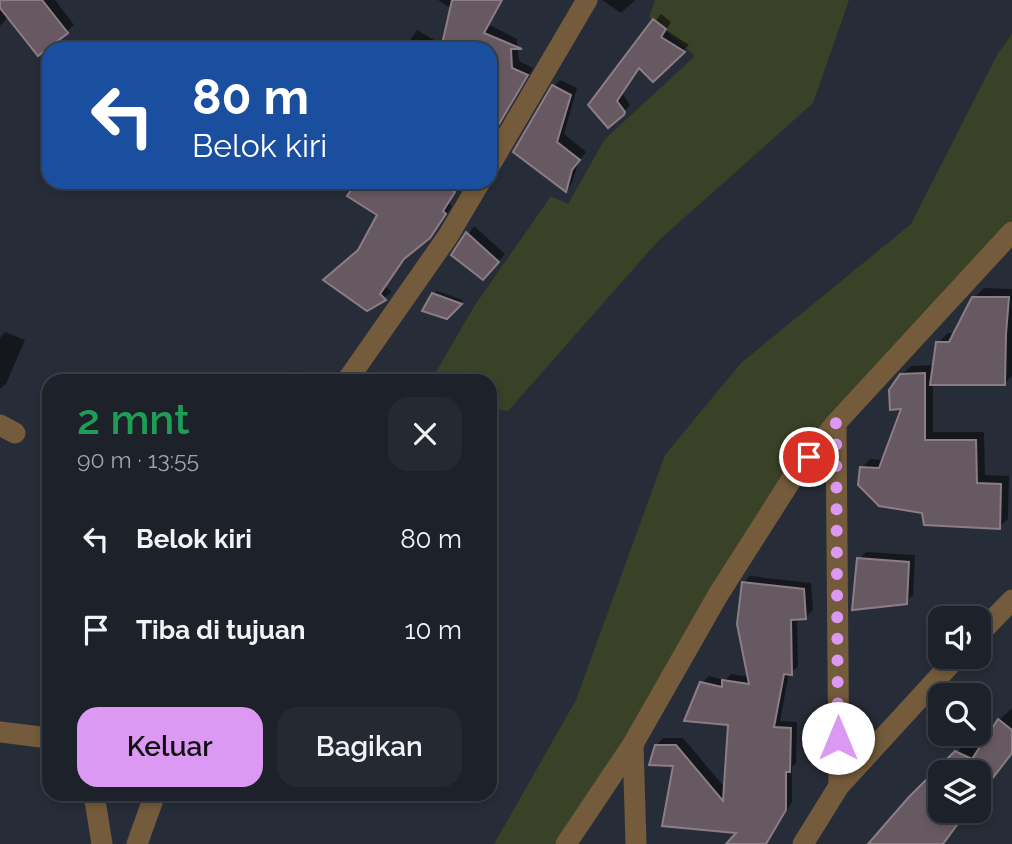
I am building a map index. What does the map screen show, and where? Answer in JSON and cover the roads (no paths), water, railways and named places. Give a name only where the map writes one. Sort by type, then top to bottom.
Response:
[{"type":"street","points":[[497,153],[587,0]]},
{"type":"street","points":[[352,374],[448,236],[476,189]]},
{"type":"street","points":[[566,844],[580,819],[633,744],[719,595],[795,474],[836,423],[1012,232]]},
{"type":"street","points":[[836,423],[839,786]]},
{"type":"street","points":[[991,622],[1012,600]]},
{"type":"street","points":[[803,844],[839,786],[946,669]]},
{"type":"street","points":[[0,733],[42,737]]},
{"type":"street","points":[[633,744],[636,844]]},
{"type":"street","points":[[95,801],[102,844]]},
{"type":"street","points":[[137,844],[152,801]]}]
